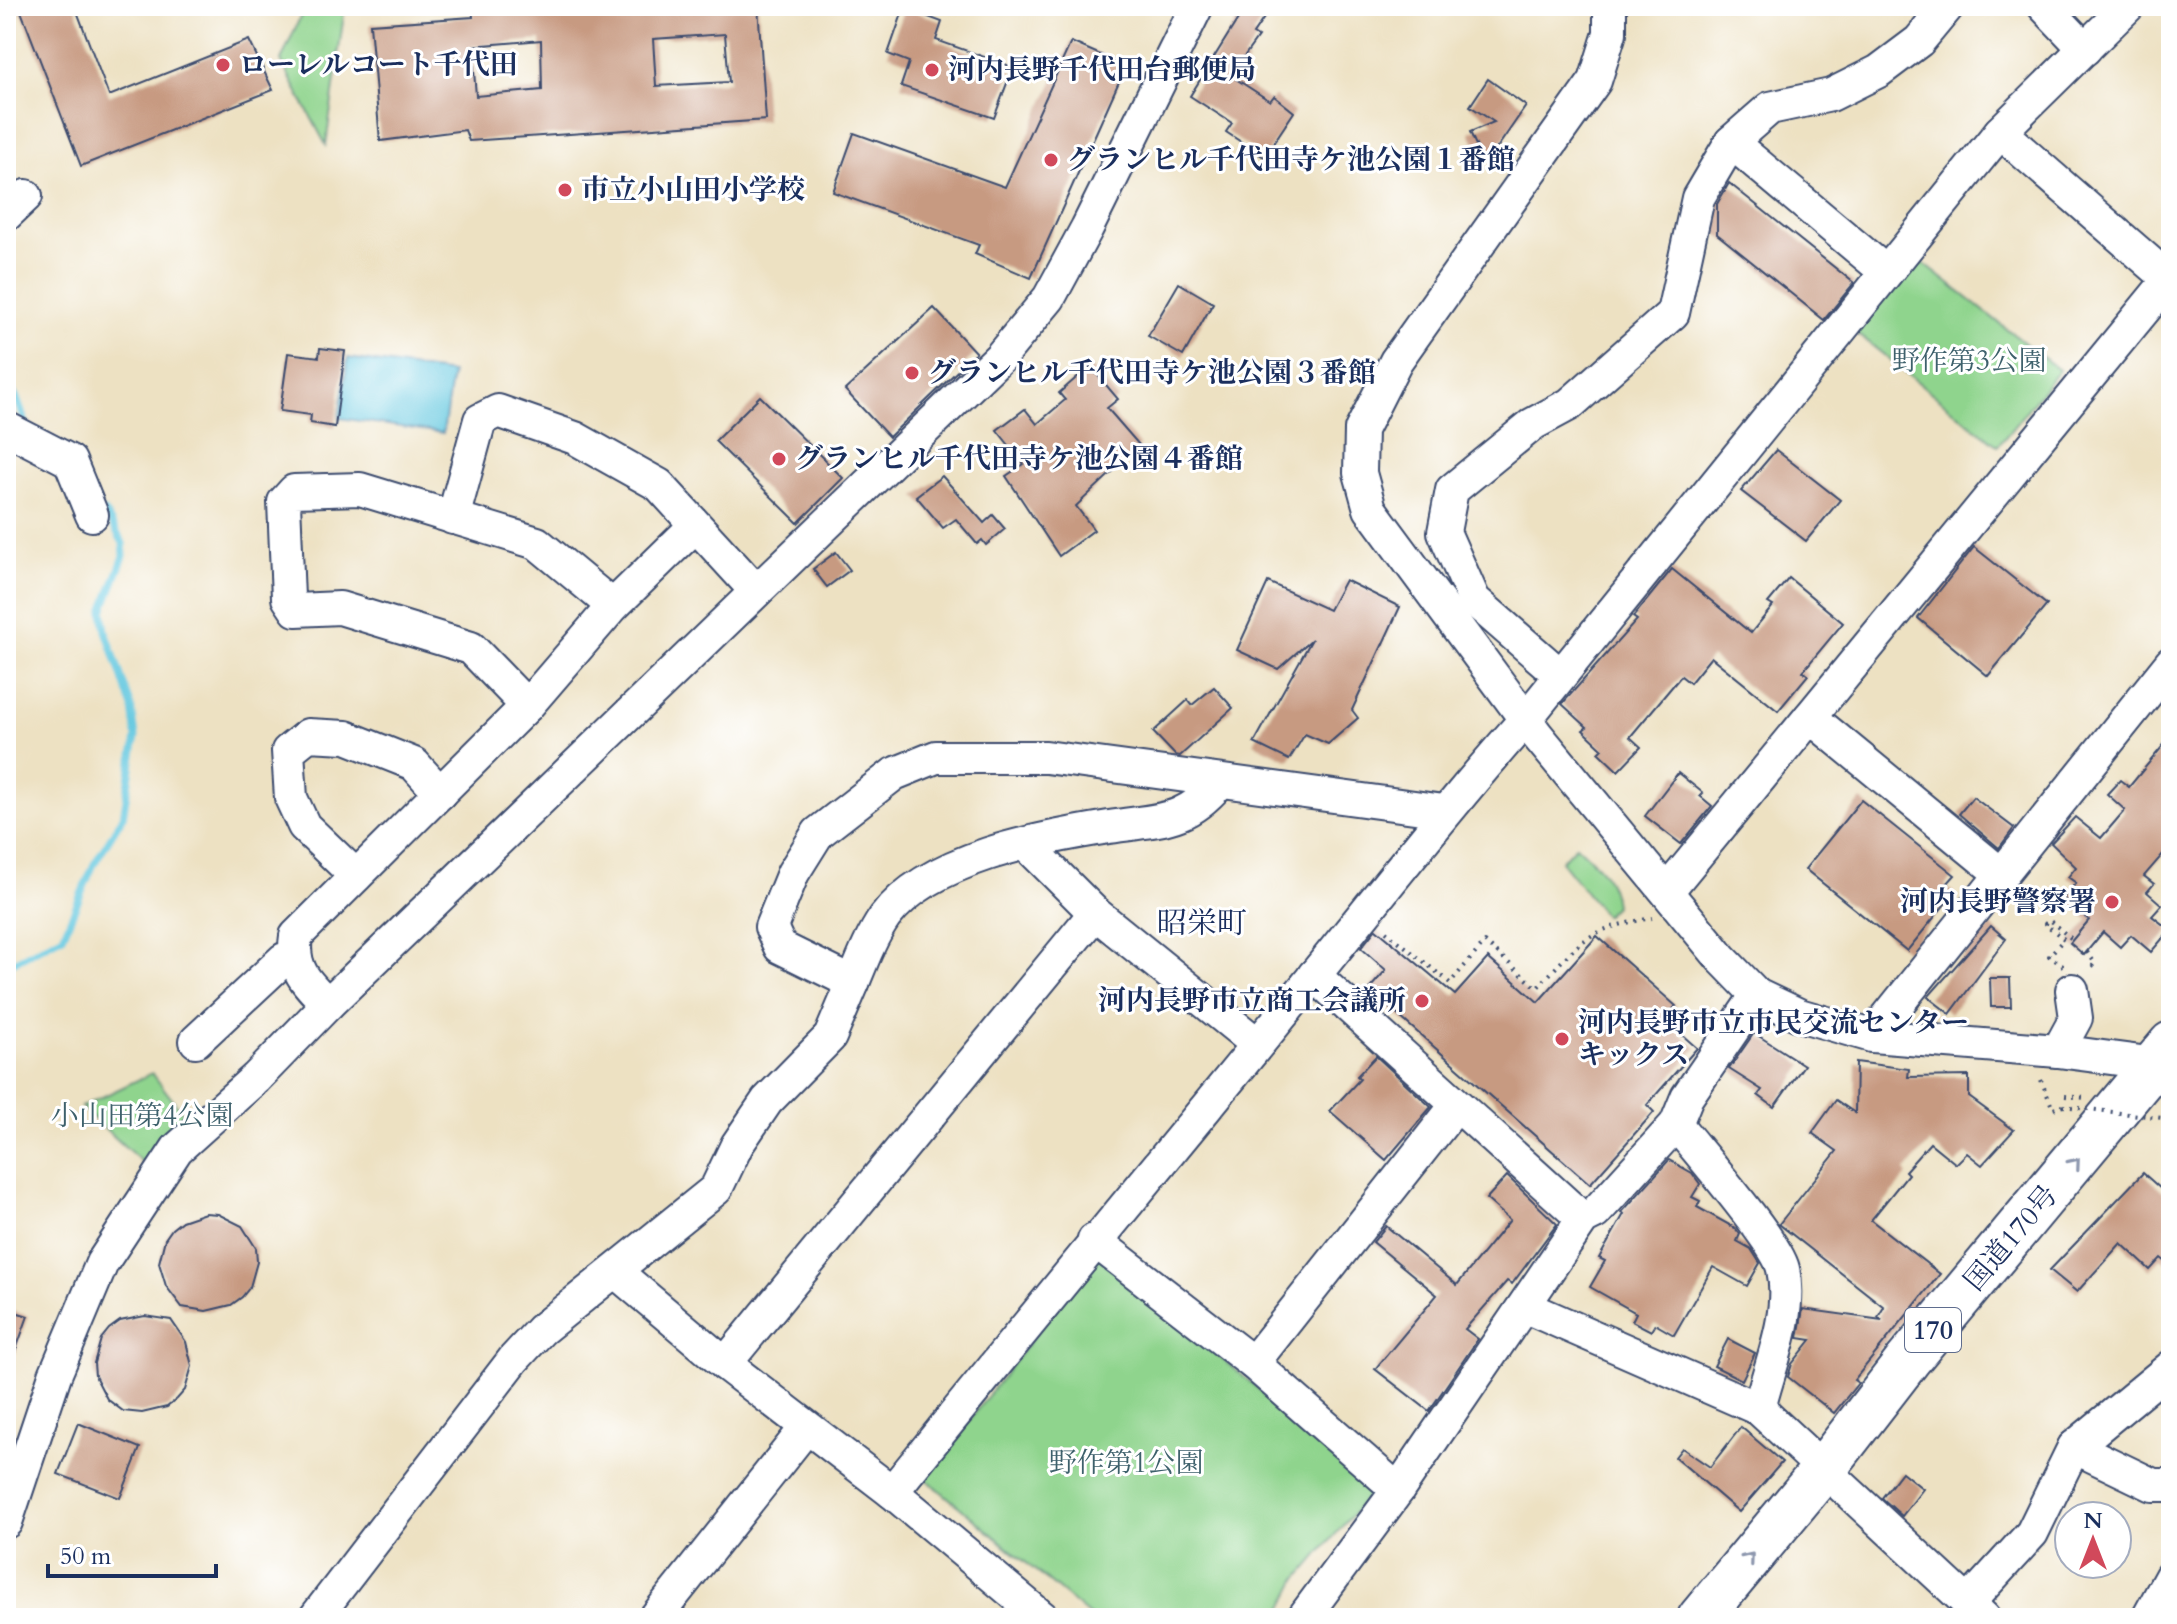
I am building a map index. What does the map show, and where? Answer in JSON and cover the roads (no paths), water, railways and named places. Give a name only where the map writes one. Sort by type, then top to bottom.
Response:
[{"type":"highway","name":"国道170号","points":[[1713,1605],[1833,1479],[1908,1360],[2167,1065]]},
{"type":"street","points":[[6,1522],[55,1375],[111,1249],[177,1149],[256,1078],[328,1004],[1000,357],[1049,298],[1197,6]]},
{"type":"street","points":[[1610,6],[1610,33],[1595,81],[1396,361],[1361,430],[1360,473],[1370,509],[1663,904],[1757,995],[1799,1015],[1872,1036],[2058,1051],[2167,1065]]},
{"type":"street","points":[[1560,675],[1474,600],[1444,532],[1452,490],[1533,424],[1570,404],[1673,313],[1698,198],[1731,142],[1770,108],[1831,95],[1879,71],[1919,41],[1948,6]]},
{"type":"street","points":[[2044,6],[2085,49]]},
{"type":"street","points":[[892,1492],[1444,811],[1525,720],[2000,132],[2128,6]]},
{"type":"street","points":[[1663,904],[1810,717],[2170,279],[2000,132]]},
{"type":"street","points":[[1731,142],[1886,272]]},
{"type":"street","points":[[453,518],[480,420],[498,411],[575,438],[659,485],[756,591]]},
{"type":"street","points":[[6,428],[70,461],[92,515]]},
{"type":"street","points":[[527,706],[471,648],[340,608],[296,610],[288,598],[284,502],[294,491],[360,489],[537,543],[613,606]]},
{"type":"street","points":[[328,1004],[300,976],[294,951],[296,936],[527,706],[613,606],[695,526]]},
{"type":"street","points":[[1872,1036],[2171,663]]},
{"type":"street","points":[[1810,717],[2001,874]]},
{"type":"street","points":[[356,876],[304,826],[291,798],[288,751],[308,735],[346,737],[414,764],[440,793]]},
{"type":"street","points":[[853,983],[780,947],[771,927],[793,873],[818,833],[894,774],[936,757],[1046,757],[1219,783],[1444,811]]},
{"type":"street","points":[[315,1618],[514,1359],[541,1330],[716,1189],[737,1145],[767,1101],[830,1037],[886,916],[912,892],[942,872],[1027,845],[1111,826],[1153,823],[1200,806],[1219,783]]},
{"type":"street","points":[[1027,845],[1095,913],[1257,1044]]},
{"type":"street","points":[[725,1364],[1095,913]]},
{"type":"street","points":[[196,1041],[284,959],[298,966]]},
{"type":"street","points":[[1314,975],[1583,1219]]},
{"type":"street","points":[[2058,1051],[2076,1018],[2071,981]]},
{"type":"street","points":[[1303,1618],[1398,1490],[1526,1307],[1583,1219],[1595,1213],[1676,1124],[1687,1097],[1757,995]]},
{"type":"street","points":[[1253,1363],[1456,1106]]},
{"type":"street","points":[[1676,1124],[1769,1243],[1783,1267],[1785,1303],[1759,1409]]},
{"type":"street","points":[[1094,1240],[1253,1363],[1398,1490]]},
{"type":"street","points":[[616,1272],[725,1364],[892,1492],[1030,1614]]},
{"type":"street","points":[[1526,1307],[1759,1409],[1976,1611],[2032,1533],[2074,1447],[2171,1367]]},
{"type":"street","points":[[655,1618],[806,1428]]},
{"type":"street","points":[[2074,1447],[2153,1485],[2171,1485]]},
{"type":"street","points":[[2148,1618],[2171,1576]]},
{"type":"water","points":[[348,358],[452,373],[443,433],[339,418]]},
{"type":"waterway","points":[[6,384],[16,396],[27,426]]},
{"type":"waterway","points":[[6,966],[63,936],[94,864],[123,817],[136,737],[132,708],[106,631],[103,611],[124,556],[123,543],[105,512]]},
{"type":"place","name":"ローレルコート千代田","points":[[223,65]]},
{"type":"place","name":"河内長野千代田台郵便局","points":[[932,70]]},
{"type":"place","name":"グランヒル千代田寺ケ池公園１番館","points":[[1051,160]]},
{"type":"place","name":"市立小山田小学校","points":[[565,190]]},
{"type":"place","name":"グランヒル千代田寺ケ池公園３番館","points":[[912,373]]},
{"type":"place","name":"グランヒル千代田寺ケ池公園４番館","points":[[779,459]]},
{"type":"place","name":"河内長野警察署","points":[[2112,902]]},
{"type":"place","name":"河内長野市立商工会議所","points":[[1422,1001]]},
{"type":"place","name":"河内長野市立市民交流センター キックス","points":[[1562,1039]]},
{"type":"district","name":"昭栄町","points":[[1202,923]]},
{"type":"park label","name":"野作第3公園","points":[[1969,361]]},
{"type":"park label","name":"小山田第4公園","points":[[142,1116]]},
{"type":"park label","name":"野作第1公園","points":[[1126,1463]]}]
